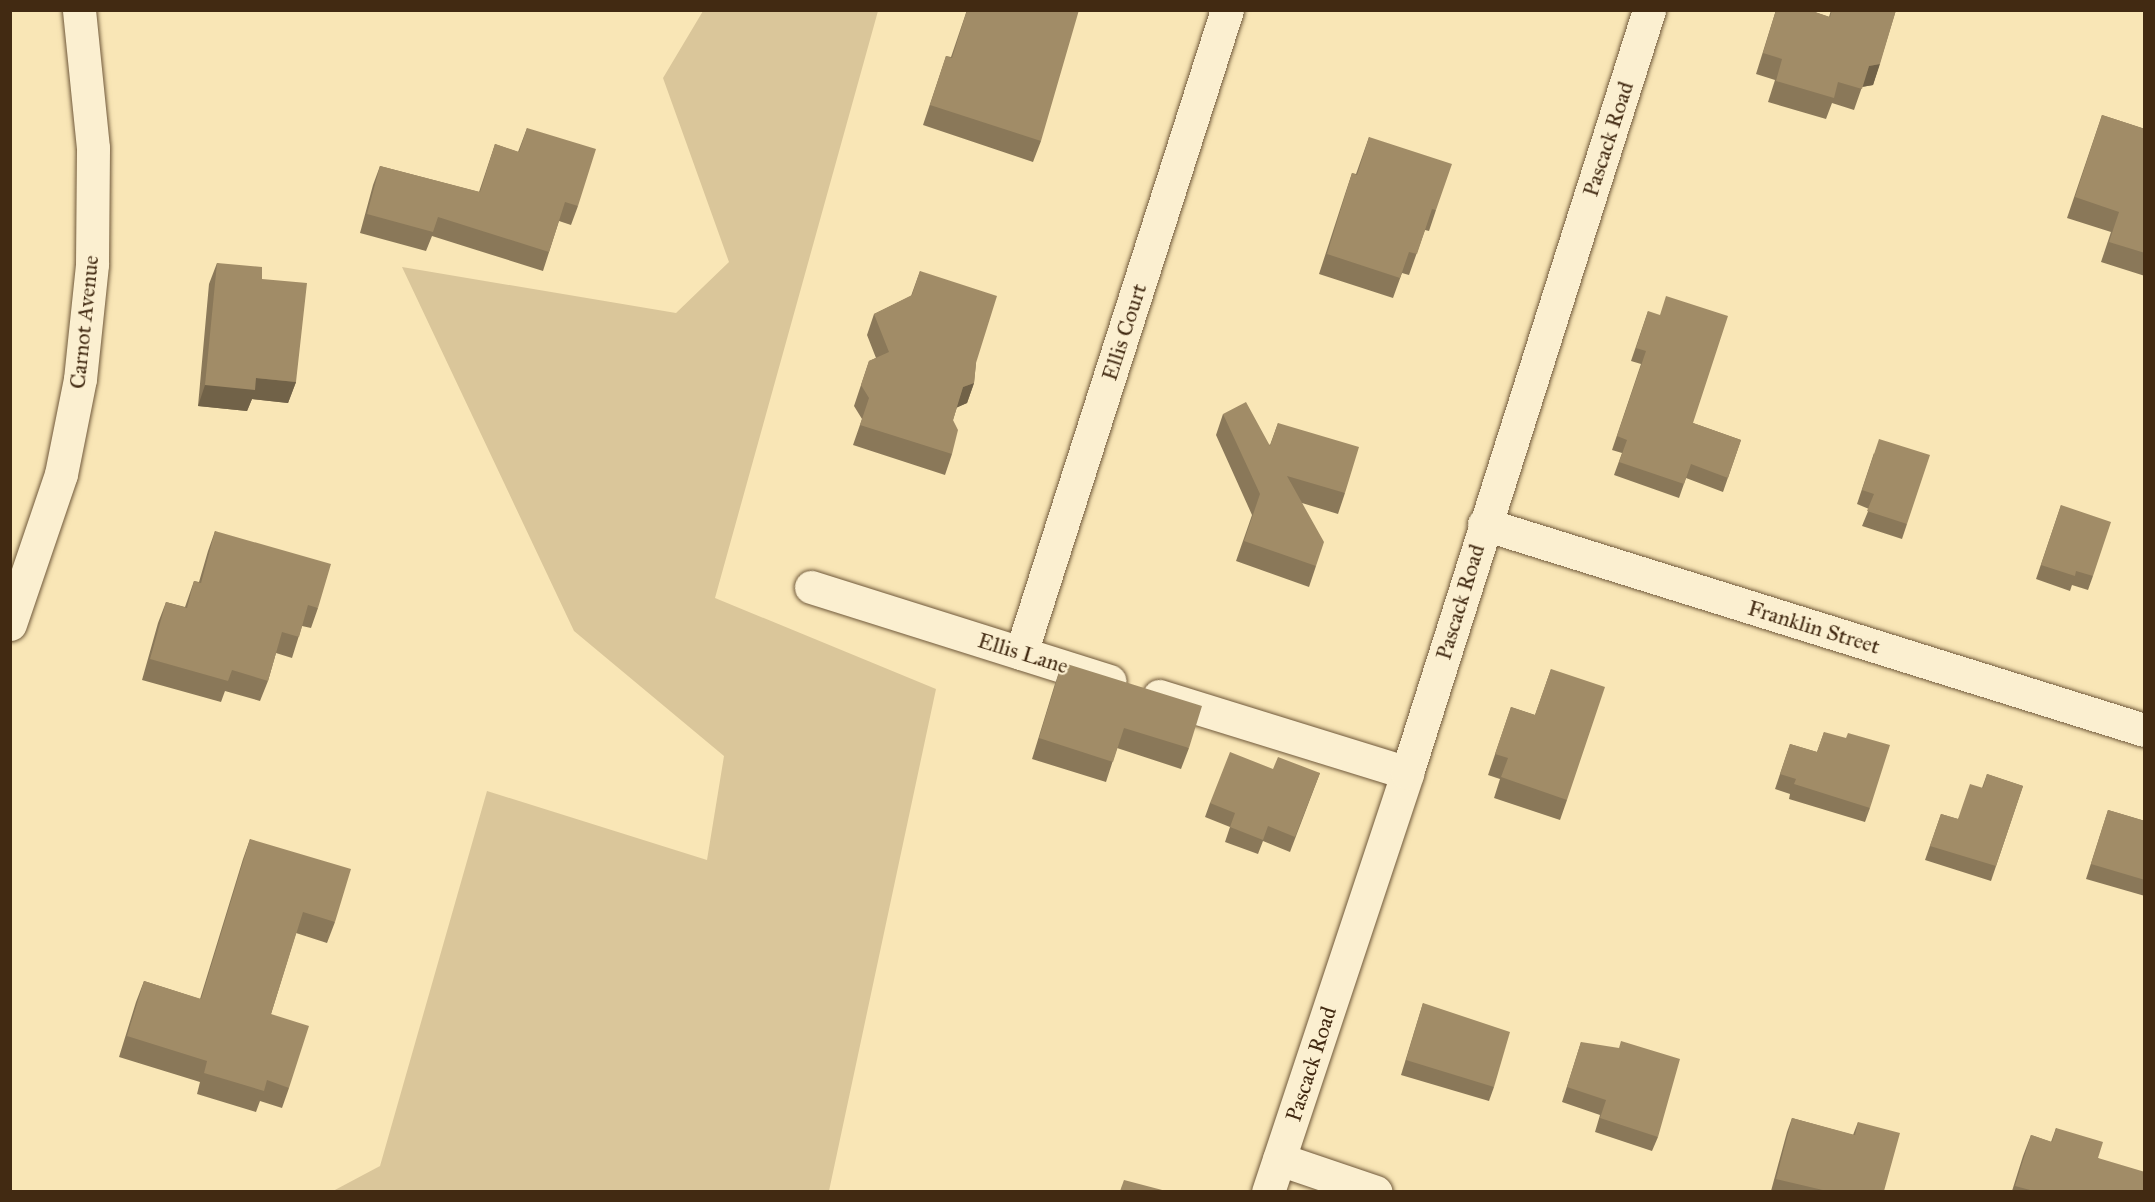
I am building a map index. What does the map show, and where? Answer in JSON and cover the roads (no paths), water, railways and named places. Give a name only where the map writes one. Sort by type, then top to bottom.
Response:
[{"type":"street","name":"Carnot Avenue","points":[[10,624],[60,474],[80,379],[92,264],[93,148],[79,10]]},
{"type":"street","name":"Ellis Court","points":[[1021,653],[1227,10]]},
{"type":"street","name":"Pascack Road","points":[[1268,1191],[1407,773],[1484,524],[1649,10]]},
{"type":"street","name":"Franklin Street","points":[[1484,524],[2145,730]]},
{"type":"street","name":"Ellis Lane","points":[[811,587],[1407,773]]},
{"type":"street","points":[[1279,1159],[1376,1191]]}]
